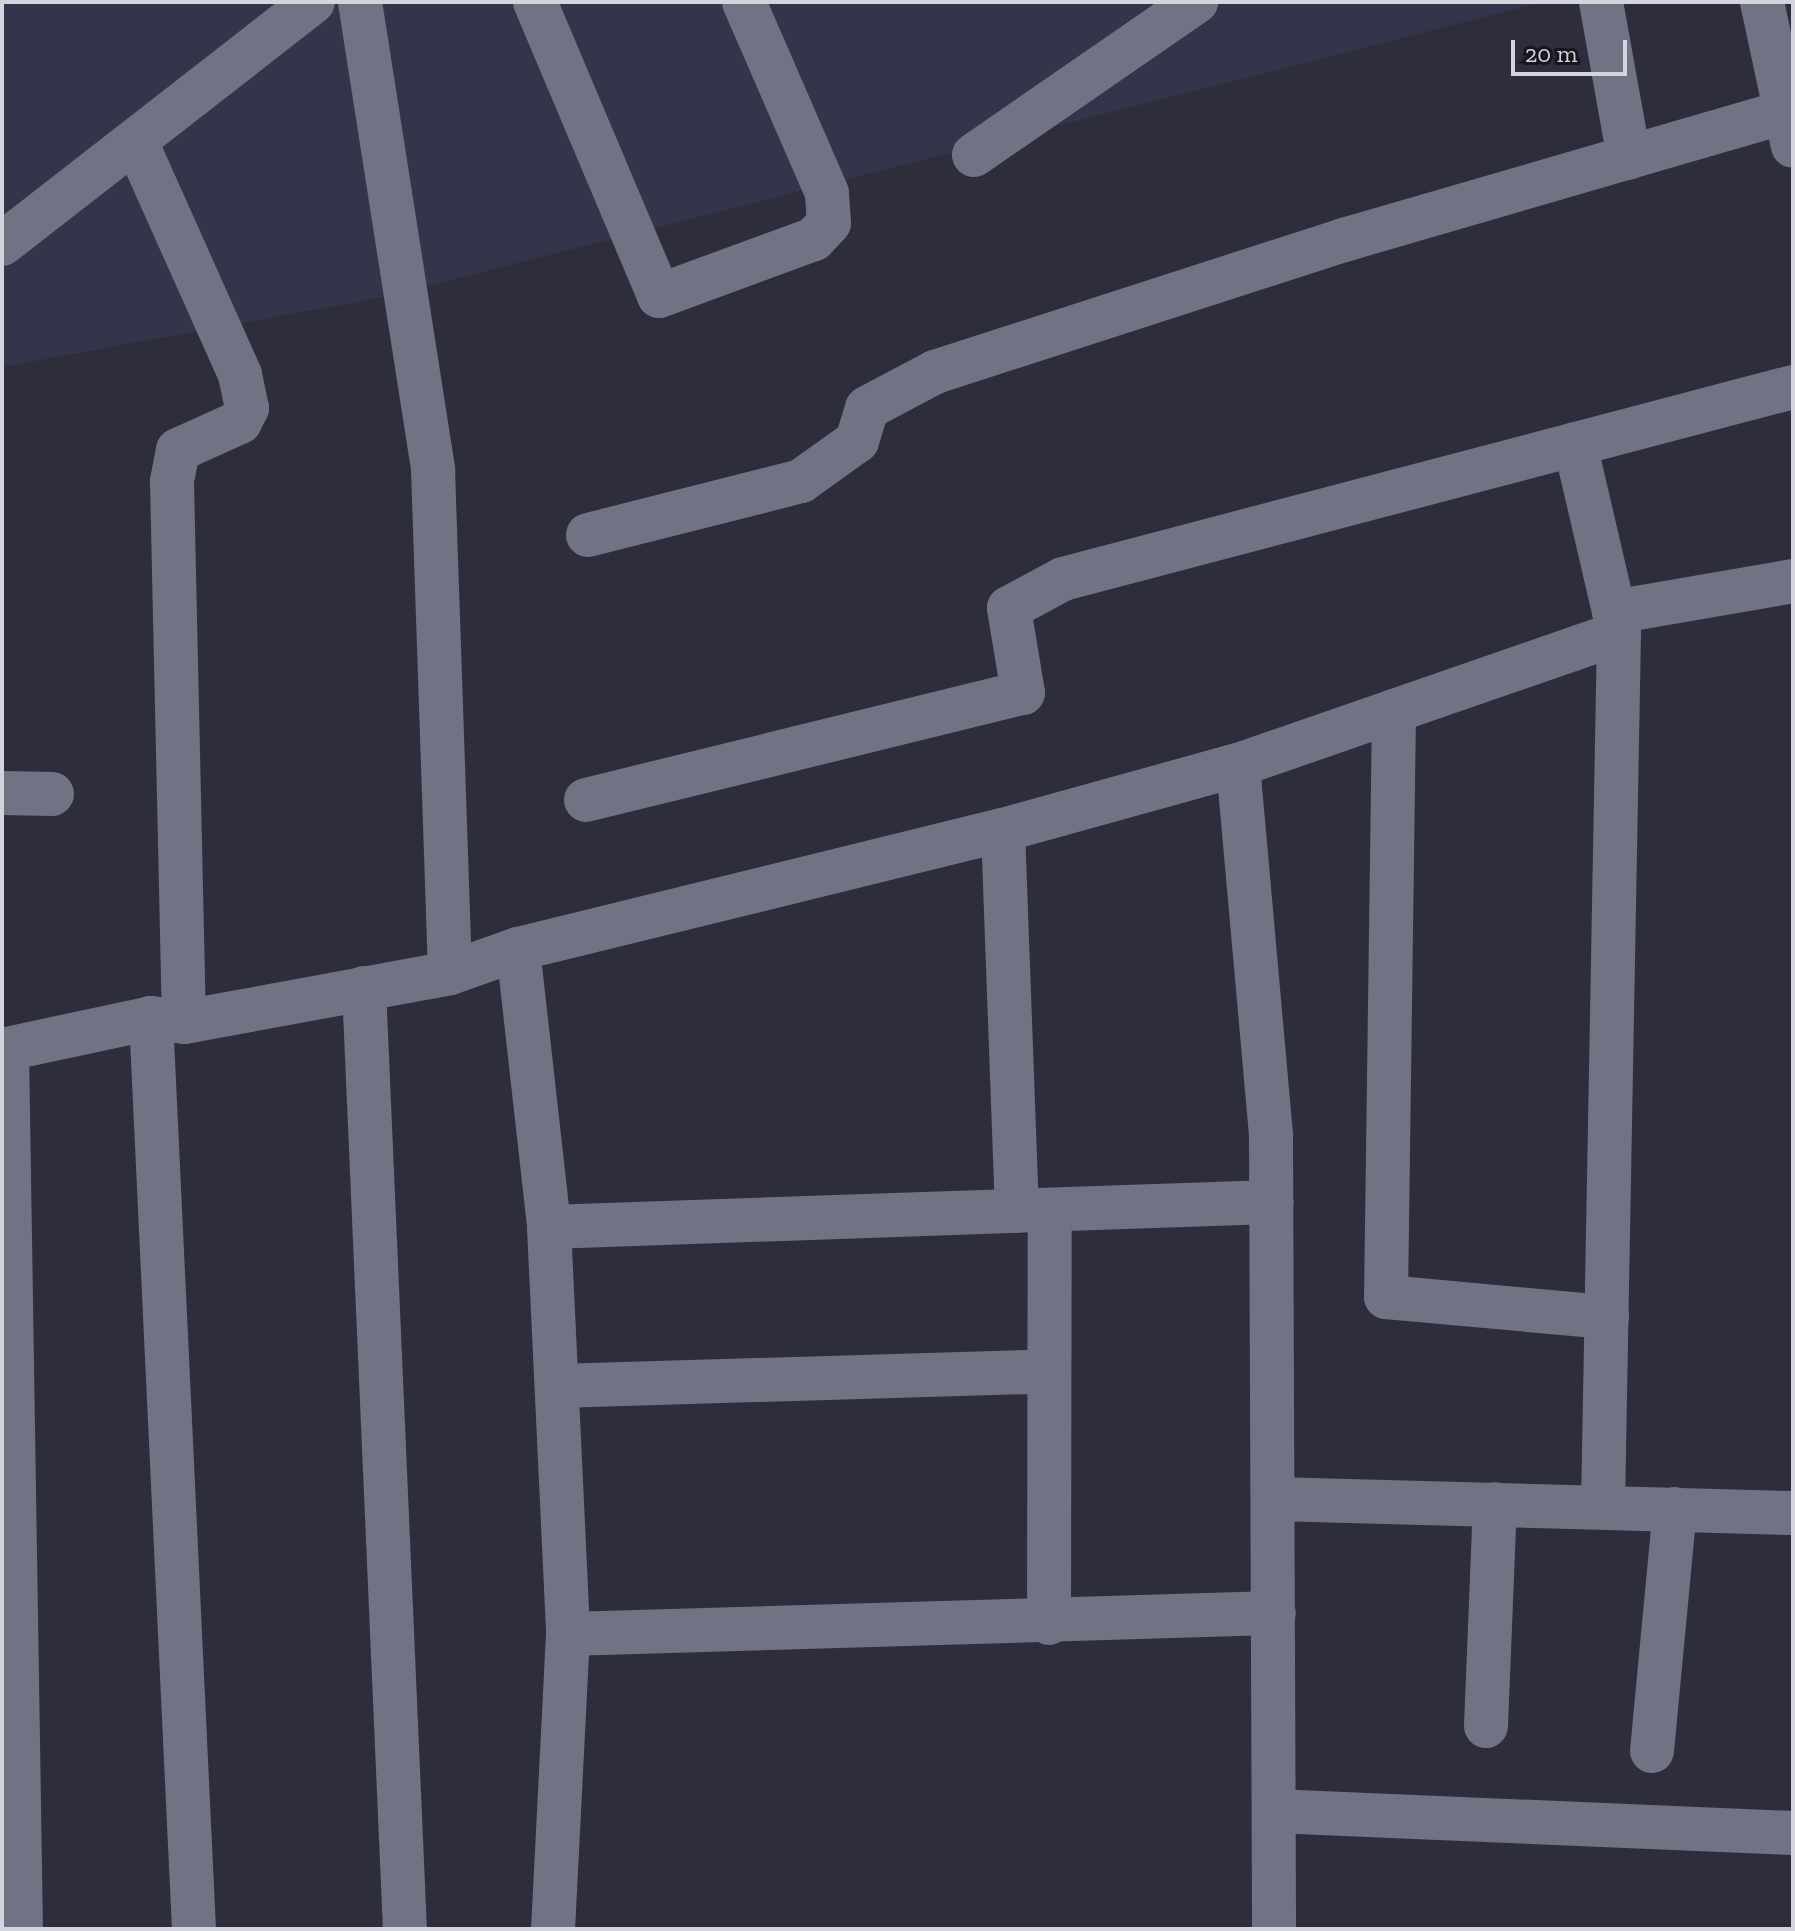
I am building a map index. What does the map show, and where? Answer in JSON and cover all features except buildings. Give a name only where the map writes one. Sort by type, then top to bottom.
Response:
[{"type":"street","points":[[2,244],[313,2]]},
{"type":"street","points":[[360,2],[433,470],[450,973]]},
{"type":"street","points":[[535,2],[659,296],[814,239],[829,223],[827,193],[744,2]]},
{"type":"street","points":[[1601,2],[1629,157]]},
{"type":"street","points":[[588,535],[801,481],[857,441],[867,408],[935,372],[1629,157],[1789,129],[1762,2]]},
{"type":"street","points":[[974,155],[1180,7]]},
{"type":"street","points":[[136,142],[240,375],[247,408],[240,422],[178,450],[172,482],[168,1020],[194,1929]]},
{"type":"street","points":[[586,800],[1023,693],[1009,608],[1063,579],[1793,387]]},
{"type":"street","points":[[1575,444],[1616,622],[1603,1507]]},
{"type":"street","points":[[21,1929],[4,1050],[450,973],[518,949],[1003,830],[1238,765],[1394,711],[1616,622],[1793,581]]},
{"type":"street","points":[[1394,711],[1386,1297],[1607,1317]]},
{"type":"street","points":[[1238,765],[1272,1202],[1274,1929]]},
{"type":"street","points":[[2,793],[52,794]]},
{"type":"street","points":[[1003,830],[1049,1371],[1049,1623]]},
{"type":"street","points":[[518,949],[549,1227],[568,1634],[553,1929]]},
{"type":"street","points":[[364,988],[405,1929]]},
{"type":"street","points":[[549,1227],[1272,1202]]},
{"type":"street","points":[[557,1386],[1049,1371]]},
{"type":"street","points":[[1274,1499],[1793,1513]]},
{"type":"street","points":[[1486,1726],[1495,1504]]},
{"type":"street","points":[[1652,1751],[1675,1509]]},
{"type":"street","points":[[568,1634],[1049,1623],[1274,1613]]},
{"type":"street","points":[[1274,1811],[1793,1833]]},
{"type":"shaded area","points":[[2,2],[1544,2],[384,297],[2,367]]}]
